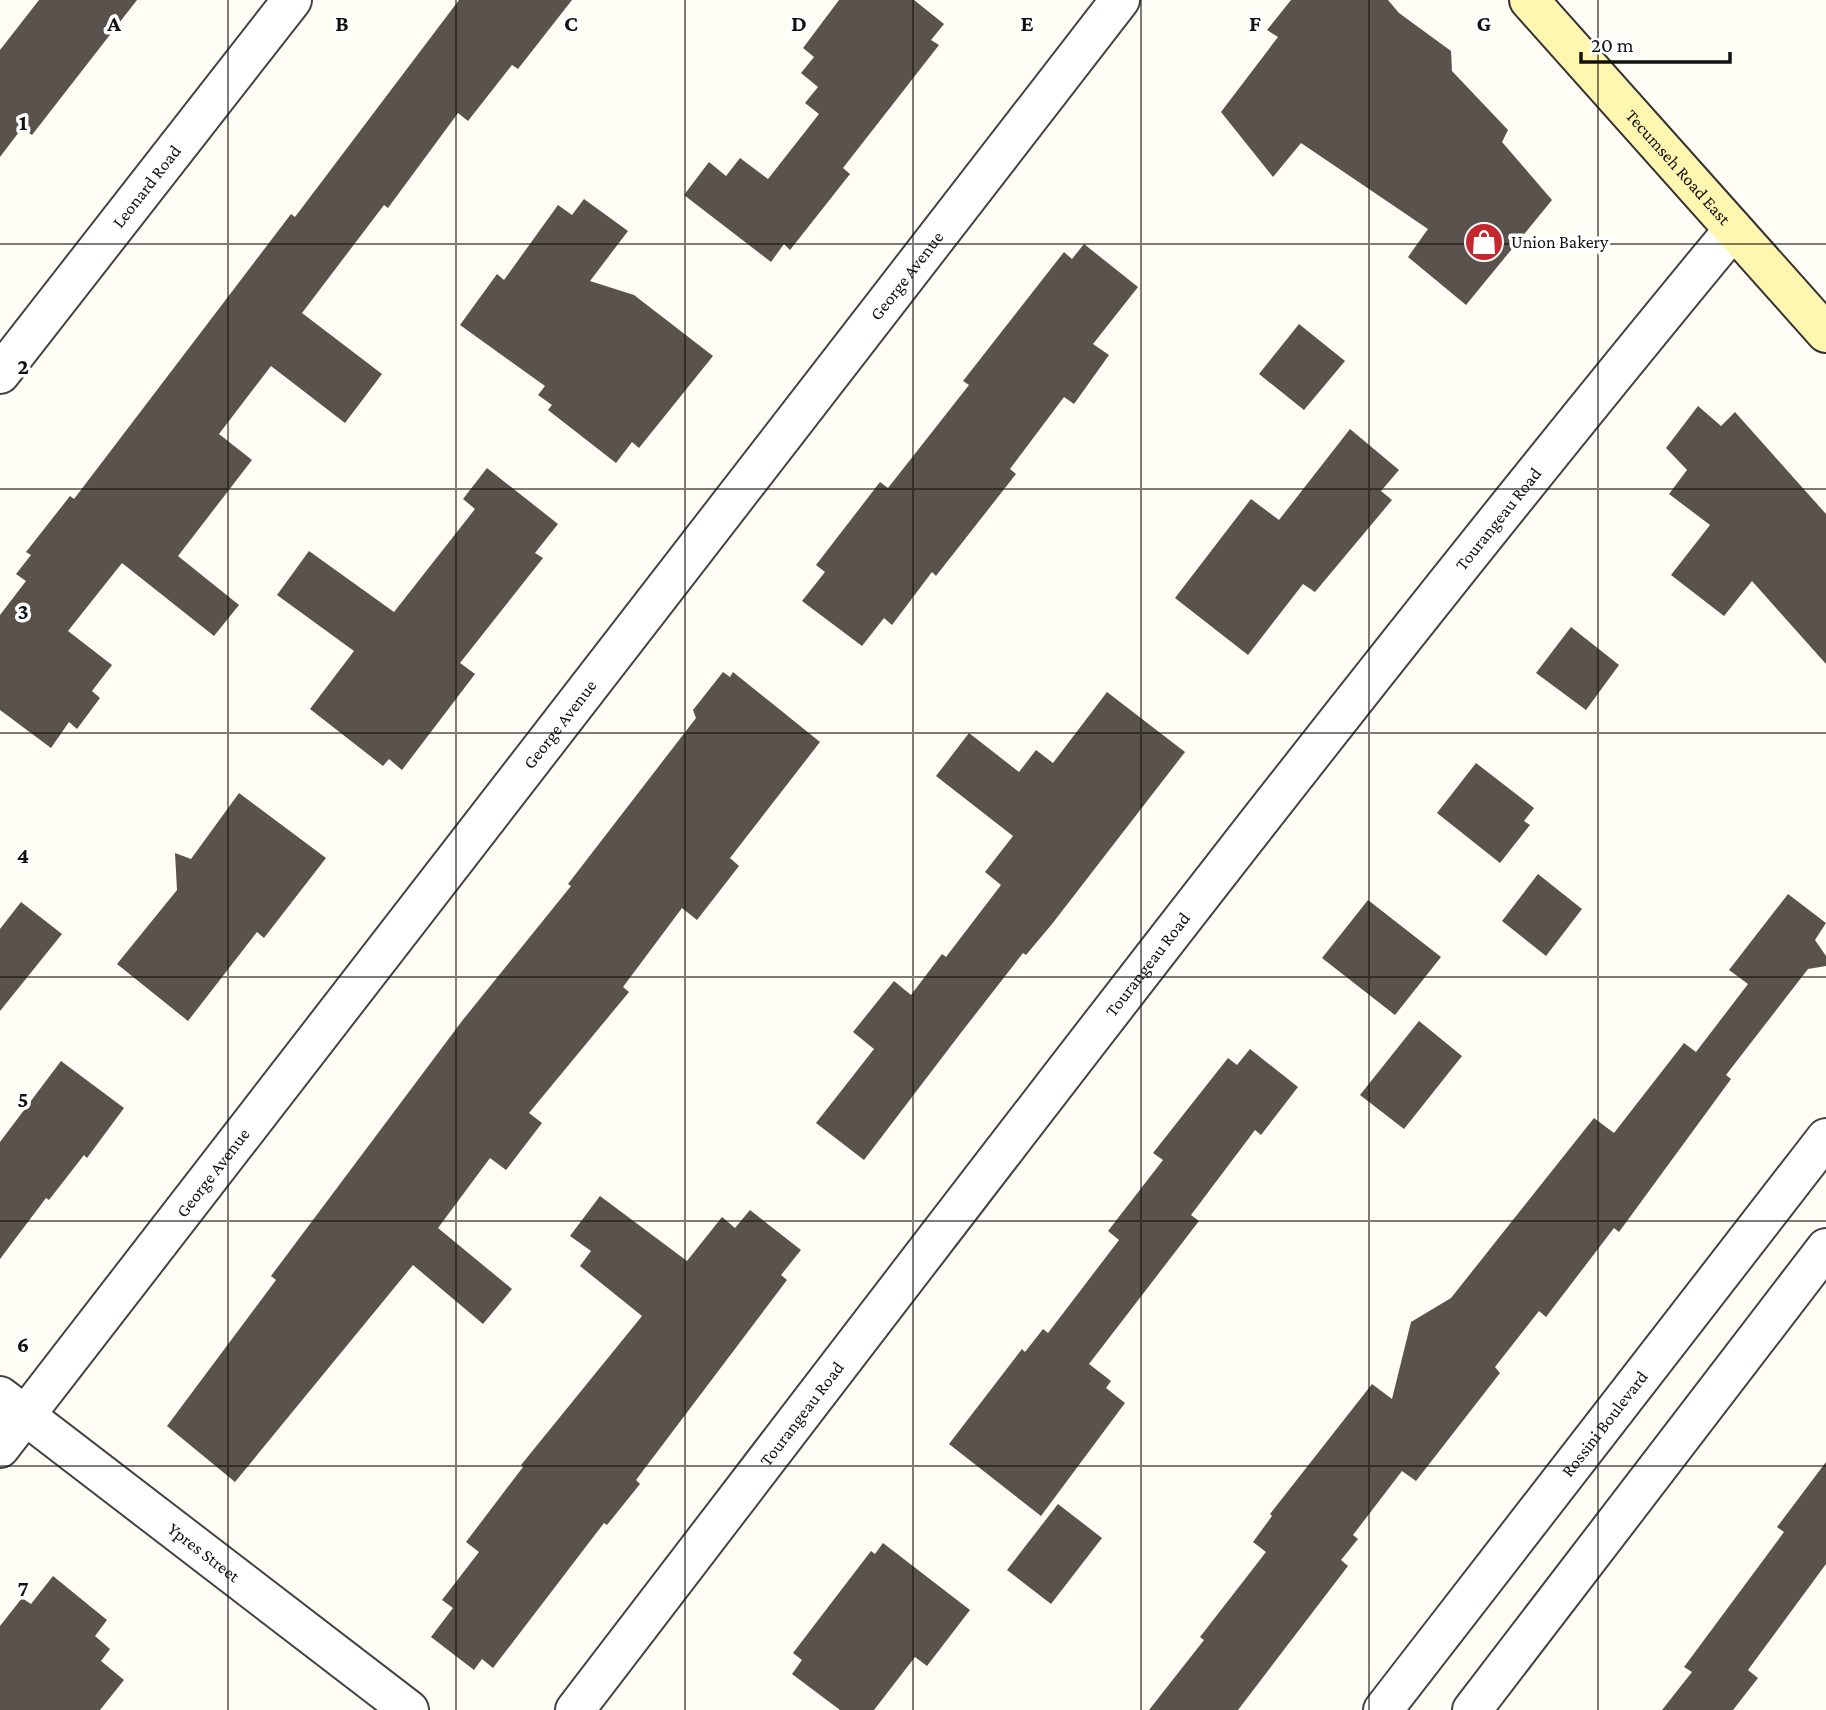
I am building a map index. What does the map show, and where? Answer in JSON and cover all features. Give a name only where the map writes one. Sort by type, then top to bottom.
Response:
[{"type":"main road","name":"Tecumseh Road East","points":[[1530,0],[1826,333]]},
{"type":"street","name":"Leonard Road","points":[[0,374],[292,0]]},
{"type":"street","name":"George Avenue","points":[[0,1448],[13,1405],[1120,0]]},
{"type":"street","name":"Tourangeau Road","points":[[575,1710],[1136,978],[1523,485],[1733,230]]},
{"type":"street","name":"Rossini Boulevard","points":[[1383,1710],[1826,1138]]},
{"type":"street","points":[[1472,1710],[1826,1248]]},
{"type":"street","name":"Ypres Street","points":[[13,1405],[409,1710]]},
{"type":"building","points":[[39,0],[137,0],[32,135],[22,128],[0,157],[0,50]]},
{"type":"building","points":[[459,0],[572,0],[518,69],[512,65],[468,121],[458,113],[388,208],[384,205],[302,313],[382,374],[345,423],[271,366],[219,434],[252,460],[178,556],[239,605],[214,636],[122,563],[68,631],[112,665],[92,691],[100,698],[77,729],[69,722],[51,748],[0,710],[0,615],[26,581],[16,574],[31,555],[26,552],[70,496],[74,499],[291,214],[295,217]]},
{"type":"building","points":[[839,0],[914,0],[944,24],[931,40],[939,45],[843,168],[850,174],[790,250],[784,244],[771,262],[684,195],[709,162],[726,176],[740,158],[768,179],[819,114],[805,103],[818,87],[801,73],[814,57],[803,48]]},
{"type":"building","points":[[1291,0],[1388,0],[1399,13],[1451,51],[1452,71],[1508,130],[1502,142],[1552,200],[1466,305],[1408,257],[1428,229],[1301,143],[1273,177],[1221,112],[1278,37],[1267,30]]},
{"type":"building","points":[[584,199],[628,231],[590,281],[634,295],[713,356],[639,448],[632,442],[616,463],[548,410],[552,405],[538,395],[545,386],[460,325],[497,274],[504,280],[558,205],[572,215]]},
{"type":"building","points":[[1084,244],[1138,287],[1093,344],[1109,355],[1074,404],[1064,397],[1010,469],[1016,474],[936,576],[932,572],[892,625],[884,618],[862,646],[802,601],[825,572],[816,565],[880,482],[888,488],[969,385],[963,381],[1064,252],[1072,259]]},
{"type":"building","points":[[1299,324],[1345,361],[1304,410],[1259,374]]},
{"type":"building","points":[[1698,406],[1721,426],[1735,412],[1826,514],[1826,664],[1752,581],[1724,616],[1671,575],[1710,525],[1669,494],[1687,470],[1666,448]]},
{"type":"building","points":[[1350,429],[1399,470],[1381,491],[1392,500],[1315,592],[1303,584],[1248,655],[1175,598],[1251,499],[1279,520]]},
{"type":"building","points":[[487,468],[558,524],[535,553],[543,558],[460,663],[475,674],[402,770],[389,759],[383,766],[310,709],[354,651],[277,595],[309,551],[394,612],[475,509],[463,499]]},
{"type":"building","points":[[1571,627],[1619,665],[1586,710],[1536,673]]},
{"type":"building","points":[[723,672],[730,677],[733,672],[820,742],[730,858],[739,866],[697,920],[682,908],[623,987],[629,992],[529,1113],[542,1123],[506,1170],[490,1158],[438,1228],[512,1289],[483,1324],[413,1265],[235,1482],[167,1426],[276,1280],[271,1276],[462,1021],[571,886],[568,884],[696,718],[693,710]]},
{"type":"building","points":[[1107,692],[1185,752],[1052,924],[1026,955],[1023,953],[864,1160],[816,1123],[874,1049],[853,1032],[894,981],[911,995],[942,954],[946,957],[1001,885],[985,872],[1013,836],[936,776],[969,733],[1019,772],[1036,750],[1053,763]]},
{"type":"building","points":[[1476,763],[1534,808],[1524,821],[1530,825],[1500,863],[1437,813]]},
{"type":"building","points":[[239,793],[326,858],[264,938],[257,932],[188,1021],[117,964],[177,890],[175,853],[191,859]]},
{"type":"building","points":[[1538,874],[1582,909],[1546,956],[1502,921]]},
{"type":"building","points":[[1788,894],[1826,923],[1815,940],[1826,956],[1826,966],[1808,969],[1726,1075],[1731,1079],[1619,1232],[1614,1228],[1546,1317],[1539,1311],[1495,1367],[1500,1373],[1416,1481],[1402,1471],[1353,1535],[1358,1539],[1341,1560],[1348,1566],[1238,1710],[1149,1710],[1204,1640],[1200,1637],[1266,1552],[1253,1542],[1272,1516],[1270,1514],[1372,1384],[1392,1399],[1411,1322],[1451,1298],[1594,1118],[1614,1133],[1684,1043],[1696,1052],[1748,984],[1729,970]]},
{"type":"building","points":[[1368,900],[1441,957],[1395,1015],[1322,958]]},
{"type":"building","points":[[21,902],[62,934],[0,1011],[0,929]]},
{"type":"building","points":[[1419,1021],[1462,1056],[1404,1129],[1360,1095]]},
{"type":"building","points":[[1250,1049],[1298,1087],[1261,1135],[1255,1130],[1191,1215],[1199,1221],[1089,1364],[1111,1381],[1106,1388],[1125,1403],[1041,1516],[949,1444],[1022,1349],[1025,1352],[1043,1329],[1048,1333],[1119,1240],[1108,1231],[1163,1160],[1153,1153],[1228,1058],[1237,1065]]},
{"type":"building","points":[[61,1061],[124,1108],[87,1158],[84,1155],[49,1200],[46,1198],[0,1259],[0,1142]]},
{"type":"building","points":[[600,1196],[687,1261],[722,1217],[735,1228],[750,1210],[801,1250],[781,1275],[787,1280],[636,1480],[640,1484],[607,1525],[604,1523],[493,1668],[482,1659],[474,1670],[431,1637],[453,1608],[442,1600],[479,1552],[466,1542],[523,1467],[521,1465],[642,1316],[580,1266],[591,1251],[570,1236]]},
{"type":"building","points":[[1826,1462],[1826,1564],[1748,1670],[1758,1678],[1733,1710],[1662,1710],[1692,1672],[1684,1667],[1784,1532],[1777,1527]]},
{"type":"building","points":[[1058,1504],[1102,1538],[1051,1604],[1007,1570]]},
{"type":"building","points":[[883,1543],[970,1610],[927,1666],[915,1657],[874,1710],[840,1710],[792,1674],[802,1660],[793,1653],[871,1551],[875,1554]]},
{"type":"building","points":[[53,1576],[107,1620],[95,1636],[110,1649],[101,1661],[124,1680],[100,1710],[0,1710],[0,1626],[22,1598],[31,1604]]},
{"type":"place","name":"Union Bakery","points":[[1484,242]]}]
